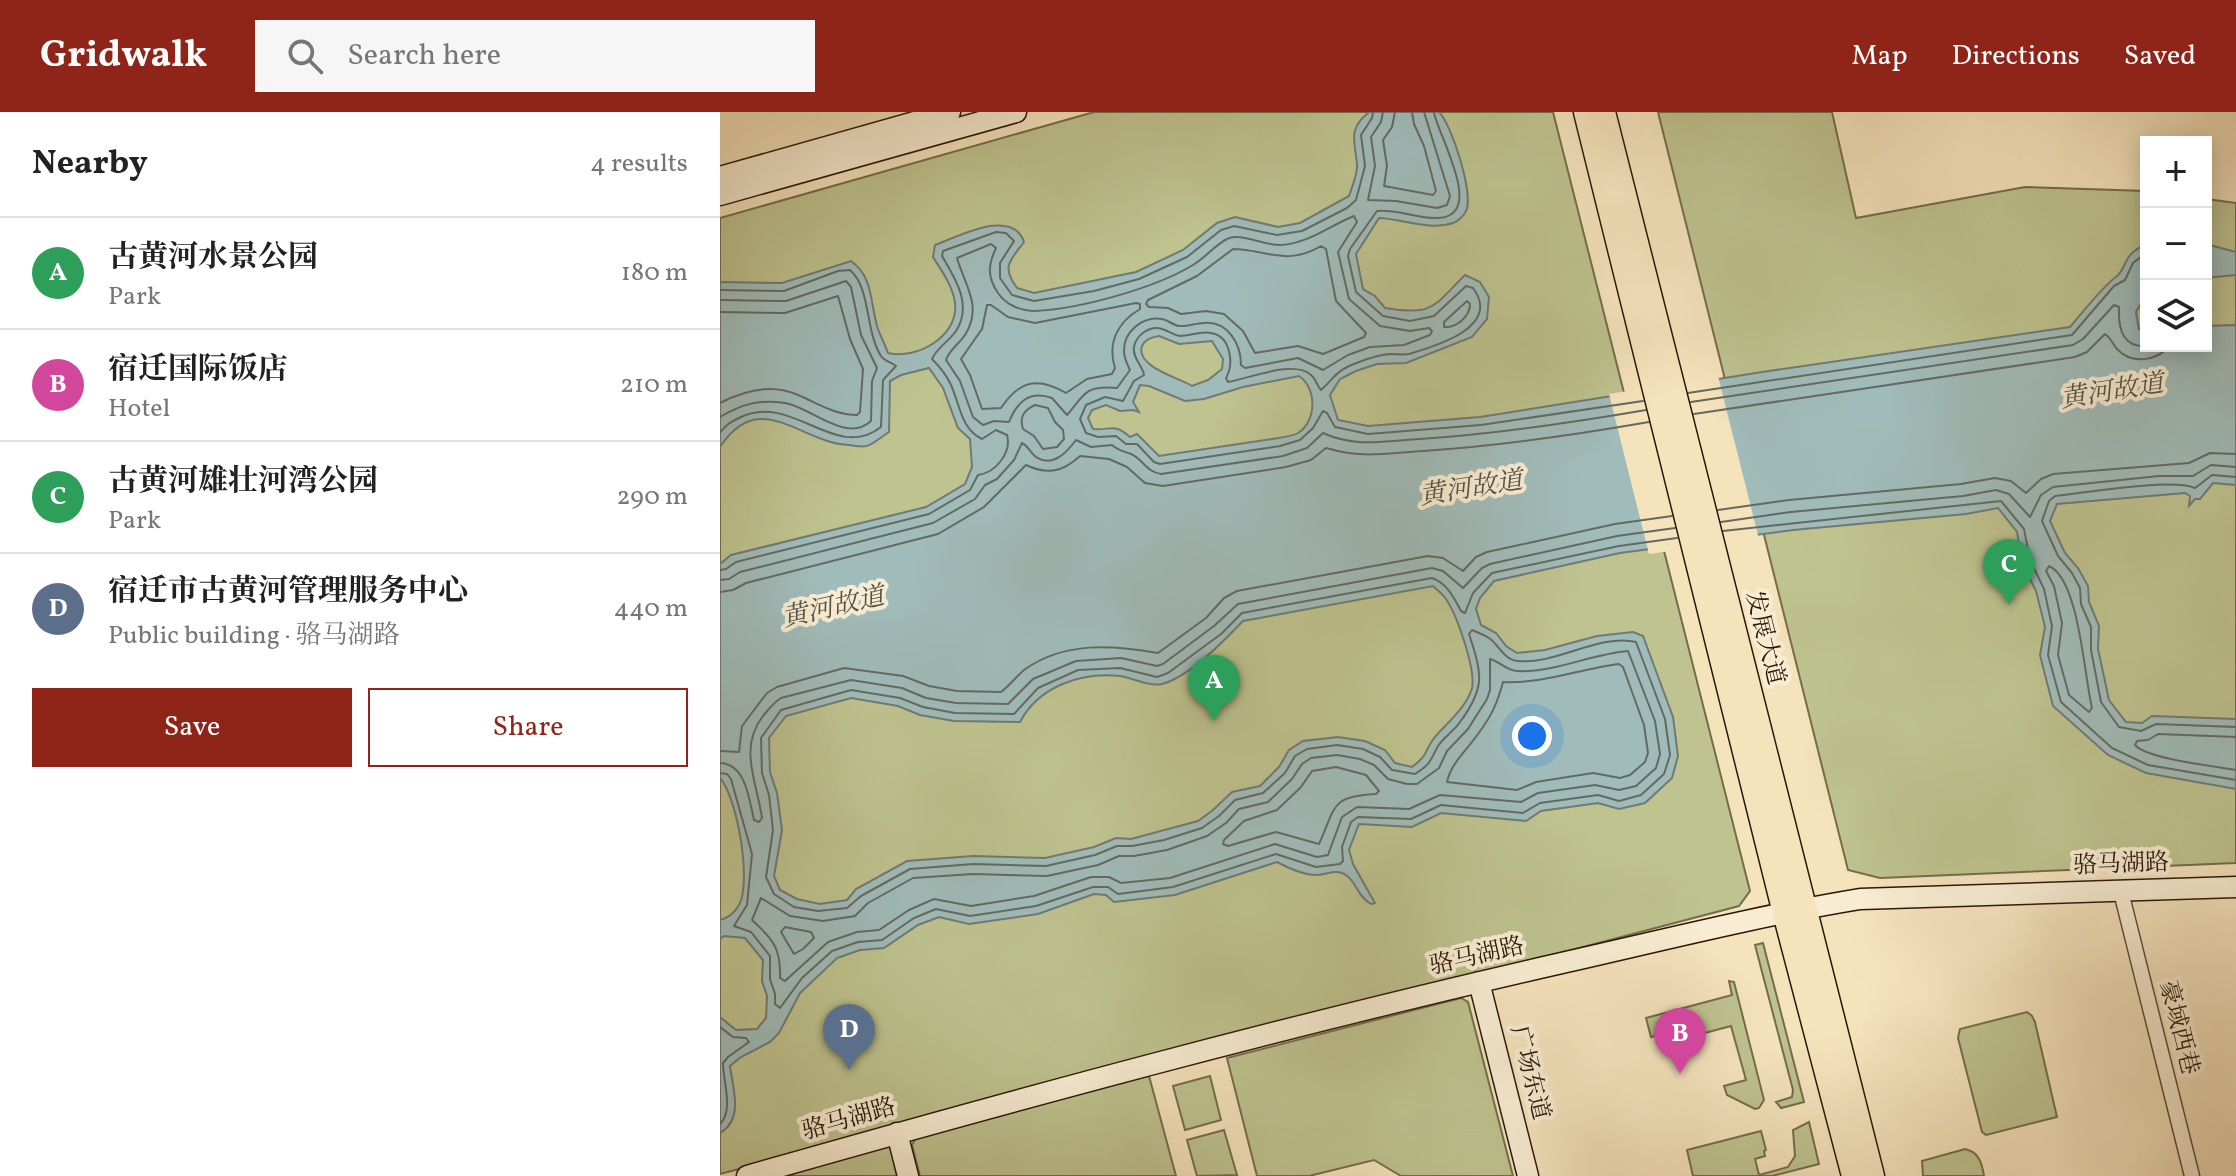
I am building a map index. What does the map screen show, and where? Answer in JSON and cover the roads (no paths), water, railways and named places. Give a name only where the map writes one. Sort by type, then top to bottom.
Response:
[{"type":"main road","name":"发展大道","points":[[1585,112],[1651,332]]},
{"type":"main road","name":"发展大道","points":[[1604,112],[1651,332],[1794,911],[1853,1176]]},
{"type":"main road","name":"发展大道","points":[[1794,911],[1873,1176]]},
{"type":"street","points":[[720,177],[950,112]]},
{"type":"street","points":[[720,195],[1016,112]]},
{"type":"street","name":"骆马湖路","points":[[747,1176],[1162,1061],[1479,982],[1794,911],[1860,899],[2236,887]]},
{"type":"street","name":"豪域西巷","points":[[2121,892],[2192,1176]]},
{"type":"street","name":"广场东道","points":[[1479,982],[1528,1176]]},
{"type":"street","points":[[897,1133],[908,1176]]},
{"type":"water","name":"黄河故道","points":[[1369,112],[1439,112],[1450,131],[1460,160],[1468,202],[1460,218],[1444,225],[1379,218],[1356,254],[1363,289],[1375,296],[1385,308],[1423,310],[1438,302],[1465,275],[1480,282],[1489,297],[1487,319],[1472,337],[1406,363],[1377,364],[1340,379],[1330,395],[1338,420],[1368,426],[1480,417],[2070,327],[2140,248],[2140,305],[2136,312],[2140,352],[2212,352],[2212,326],[2236,325],[2236,485],[2213,483],[2200,499],[2195,499],[2189,506],[2190,496],[2185,493],[2057,504],[2050,521],[2065,553],[2088,586],[2089,602],[2099,626],[2098,649],[2109,700],[2126,722],[2142,723],[2152,716],[2236,719],[2236,789],[2146,773],[2108,755],[2053,706],[2040,655],[2045,627],[2036,591],[2022,563],[2017,532],[1998,508],[1620,553],[1494,581],[1480,598],[1476,609],[1481,625],[1496,633],[1506,646],[1517,653],[1545,650],[1597,636],[1633,632],[1643,636],[1673,717],[1678,756],[1672,778],[1645,803],[1619,809],[1598,803],[1541,811],[1526,821],[1441,813],[1412,827],[1359,824],[1349,850],[1353,864],[1375,903],[1371,904],[1350,878],[1342,873],[1309,874],[1277,862],[1175,895],[1114,902],[1106,895],[1094,894],[1038,914],[969,924],[939,917],[918,925],[884,948],[860,950],[837,958],[800,993],[779,1033],[770,1042],[730,1066],[735,1112],[720,1133],[720,1017],[736,1030],[757,1029],[766,1018],[767,996],[762,981],[763,960],[745,938],[724,936],[720,939],[720,920],[739,905],[744,878],[737,820],[720,778],[720,564],[731,555],[926,507],[965,484],[972,467],[970,439],[958,428],[943,388],[929,368],[890,381],[889,432],[867,446],[831,442],[781,422],[765,419],[750,421],[735,429],[720,447],[720,282],[782,283],[851,261],[868,283],[878,329],[888,353],[911,353],[934,343],[950,326],[954,315],[952,290],[933,257],[935,245],[984,227],[1008,227],[1018,232],[1024,242],[1011,259],[1009,274],[1017,288],[1034,293],[1136,272],[1183,250],[1217,223],[1235,217],[1278,227],[1300,223],[1349,196],[1357,168],[1354,136],[1358,124]],"holes":[[[1159,336],[1179,344],[1212,341],[1223,359],[1222,369],[1208,380],[1192,386],[1152,366],[1142,353],[1145,342]],[[1299,376],[1312,396],[1311,413],[1304,428],[1291,436],[1159,456],[1137,434],[1130,437],[1116,428],[1093,429],[1088,418],[1092,410],[1106,405],[1120,411],[1139,412],[1133,402],[1140,385],[1185,401]],[[1433,586],[1446,599],[1460,629],[1471,669],[1472,688],[1461,708],[1412,767],[1395,763],[1385,750],[1365,741],[1338,737],[1303,741],[1289,750],[1279,767],[1260,786],[1232,792],[1198,821],[1131,839],[1116,838],[1094,847],[1045,858],[973,856],[907,861],[856,889],[847,900],[820,904],[797,899],[780,890],[774,876],[782,830],[777,793],[770,772],[769,738],[786,716],[851,698],[898,706],[920,715],[954,721],[1020,722],[1038,699],[1076,679],[1120,676],[1157,685],[1172,680],[1206,657],[1243,621]]]},
{"type":"water","points":[[2212,246],[2236,252],[2236,275],[2212,277]]},
{"type":"place","name":"古黄河雄壮河湾公园","points":[[2009,605]]},
{"type":"place","name":"古黄河水景公园","points":[[1214,721]]},
{"type":"place","name":"宿迁市古黄河管理服务中心","points":[[849,1070]]},
{"type":"place","name":"宿迁国际饭店","points":[[1680,1074]]}]
